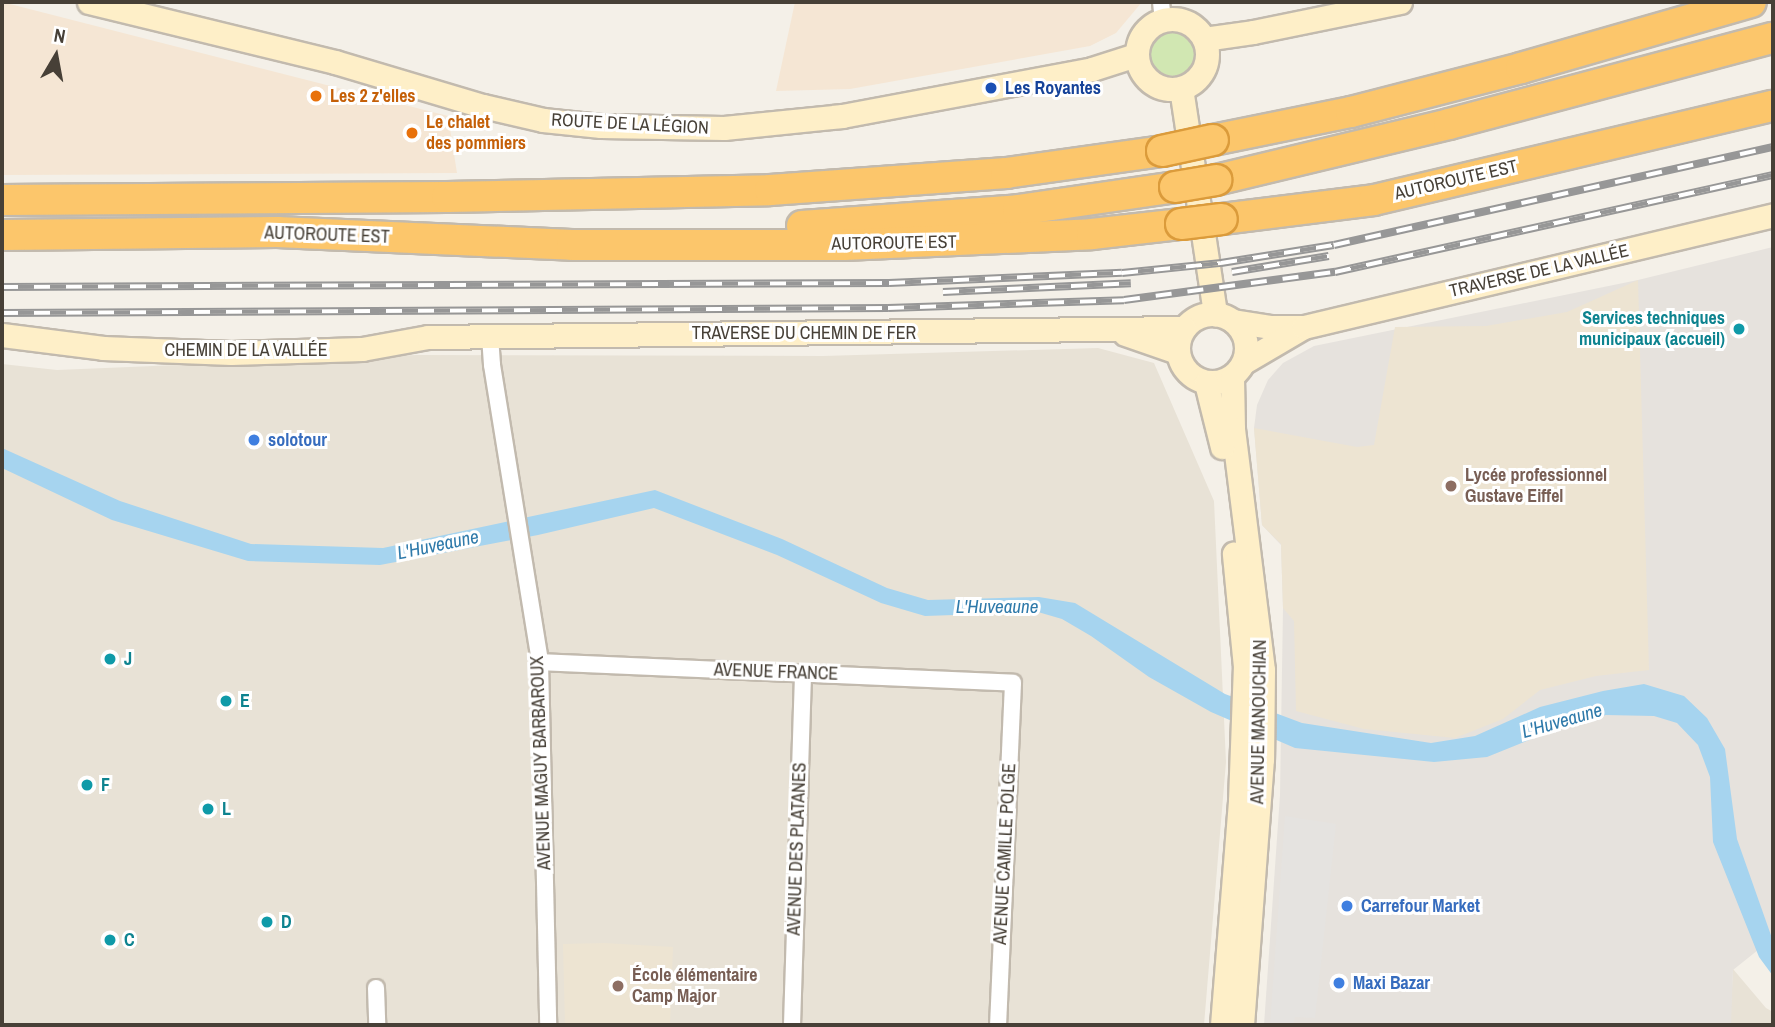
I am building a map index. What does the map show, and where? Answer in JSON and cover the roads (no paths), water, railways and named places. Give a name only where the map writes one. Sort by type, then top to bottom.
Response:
[{"type":"highway","name":"AUTOROUTE EST","points":[[2,200],[447,197],[770,190],[1006,173],[1162,150],[1351,112],[1521,68],[1751,2]]},
{"type":"highway","points":[[1521,68],[1773,4]]},
{"type":"highway","points":[[277,232],[775,228],[1018,210],[1216,180],[1449,124],[1773,38]]},
{"type":"highway","name":"AUTOROUTE EST","points":[[2,235],[277,232],[572,245],[844,245],[1092,234],[1374,200],[1773,106]]},
{"type":"main road","name":"ROUTE DE LA LÉGION","points":[[89,2],[335,62],[483,106],[543,120],[601,126],[724,128],[842,116],[1093,69],[1136,55]]},
{"type":"main road","points":[[1204,38],[1253,32],[1401,2]]},
{"type":"main road","points":[[1162,11],[1192,25],[1204,38],[1208,54],[1205,68],[1192,83],[1181,88],[1167,89],[1153,84],[1143,74],[1136,55],[1143,34],[1162,11]]},
{"type":"main road","points":[[1181,88],[1224,318],[1245,340],[1238,370],[1219,383],[1206,383],[1186,372],[1177,352],[1184,328],[1203,315],[1224,318]]},
{"type":"main road","name":"TRAVERSE DE LA VALLÉE","points":[[1224,318],[1270,327],[1304,327],[1773,215]]},
{"type":"main road","name":"TRAVERSE DE LA VALLÉE","points":[[1238,370],[1304,327]]},
{"type":"main road","name":"TRAVERSE DU CHEMIN DE FER","points":[[490,336],[1119,331],[1184,328]]},
{"type":"main road","name":"TRAVERSE DU CHEMIN DE FER","points":[[1119,331],[1177,352]]},
{"type":"main road","name":"CHEMIN DE LA VALLÉE","points":[[2,335],[103,348],[231,353],[362,349],[428,337],[490,336]]},
{"type":"main road","name":"AVENUE MANOUCHIAN","points":[[1238,370],[1231,463],[1254,668],[1242,1025]]},
{"type":"main road","name":"AVENUE MANOUCHIAN","points":[[1206,383],[1231,463]]},
{"type":"main road","name":"AVENUE MANOUCHIAN","points":[[1222,1025],[1252,756]]},
{"type":"street","name":"AVENUE MAGUY BARBAROUX","points":[[490,336],[492,365],[540,662],[548,1025]]},
{"type":"street","name":"AVENUE FRANCE","points":[[540,662],[1013,683]]},
{"type":"street","name":"AVENUE DES PLATANES","points":[[792,1025],[803,673]]},
{"type":"street","name":"AVENUE CAMILLE POLGE","points":[[998,1025],[1013,683]]},
{"type":"street","points":[[376,988],[377,1025]]},
{"type":"water","name":"L'Huveaune","points":[[2,448],[120,501],[251,544],[383,548],[655,490],[782,539],[887,588],[928,600],[1039,597],[1075,603],[1225,694],[1302,723],[1431,743],[1475,736],[1540,707],[1644,684],[1684,696],[1707,718],[1725,749],[1737,839],[1773,941],[1773,976],[1759,957],[1713,842],[1710,777],[1698,745],[1677,723],[1654,716],[1606,715],[1564,726],[1487,757],[1434,762],[1295,748],[1211,712],[1149,677],[1062,619],[1038,612],[925,616],[881,603],[777,555],[654,508],[538,535],[380,565],[248,561],[112,520],[2,468]]},
{"type":"railway","points":[[2,287],[889,283],[1122,273],[1221,263],[1334,245],[1773,147]]},
{"type":"railway","points":[[2,313],[888,308],[1124,300],[1335,272],[1773,175]]},
{"type":"railway","points":[[1232,272],[1329,256]]},
{"type":"railway","points":[[943,292],[1131,283]]},
{"type":"place","name":"Les Royantes","points":[[991,88]]},
{"type":"place","name":"Les 2 z'elles","points":[[316,96]]},
{"type":"place","name":"Le chalet des pommiers","points":[[412,133]]},
{"type":"place","name":"Services techniques municipaux (accueil)","points":[[1739,329]]},
{"type":"place","name":"solotour","points":[[254,440]]},
{"type":"place","name":"Lycée professionnel Gustave Eiffel","points":[[1451,486]]},
{"type":"place","name":"J","points":[[110,659]]},
{"type":"place","name":"E","points":[[226,701]]},
{"type":"place","name":"F","points":[[87,785]]},
{"type":"place","name":"L","points":[[208,809]]},
{"type":"place","name":"Carrefour Market","points":[[1347,906]]},
{"type":"place","name":"D","points":[[267,922]]},
{"type":"place","name":"C","points":[[110,940]]},
{"type":"place","name":"Maxi Bazar","points":[[1339,983]]},
{"type":"place","name":"École élémentaire Camp Major","points":[[618,986]]}]
